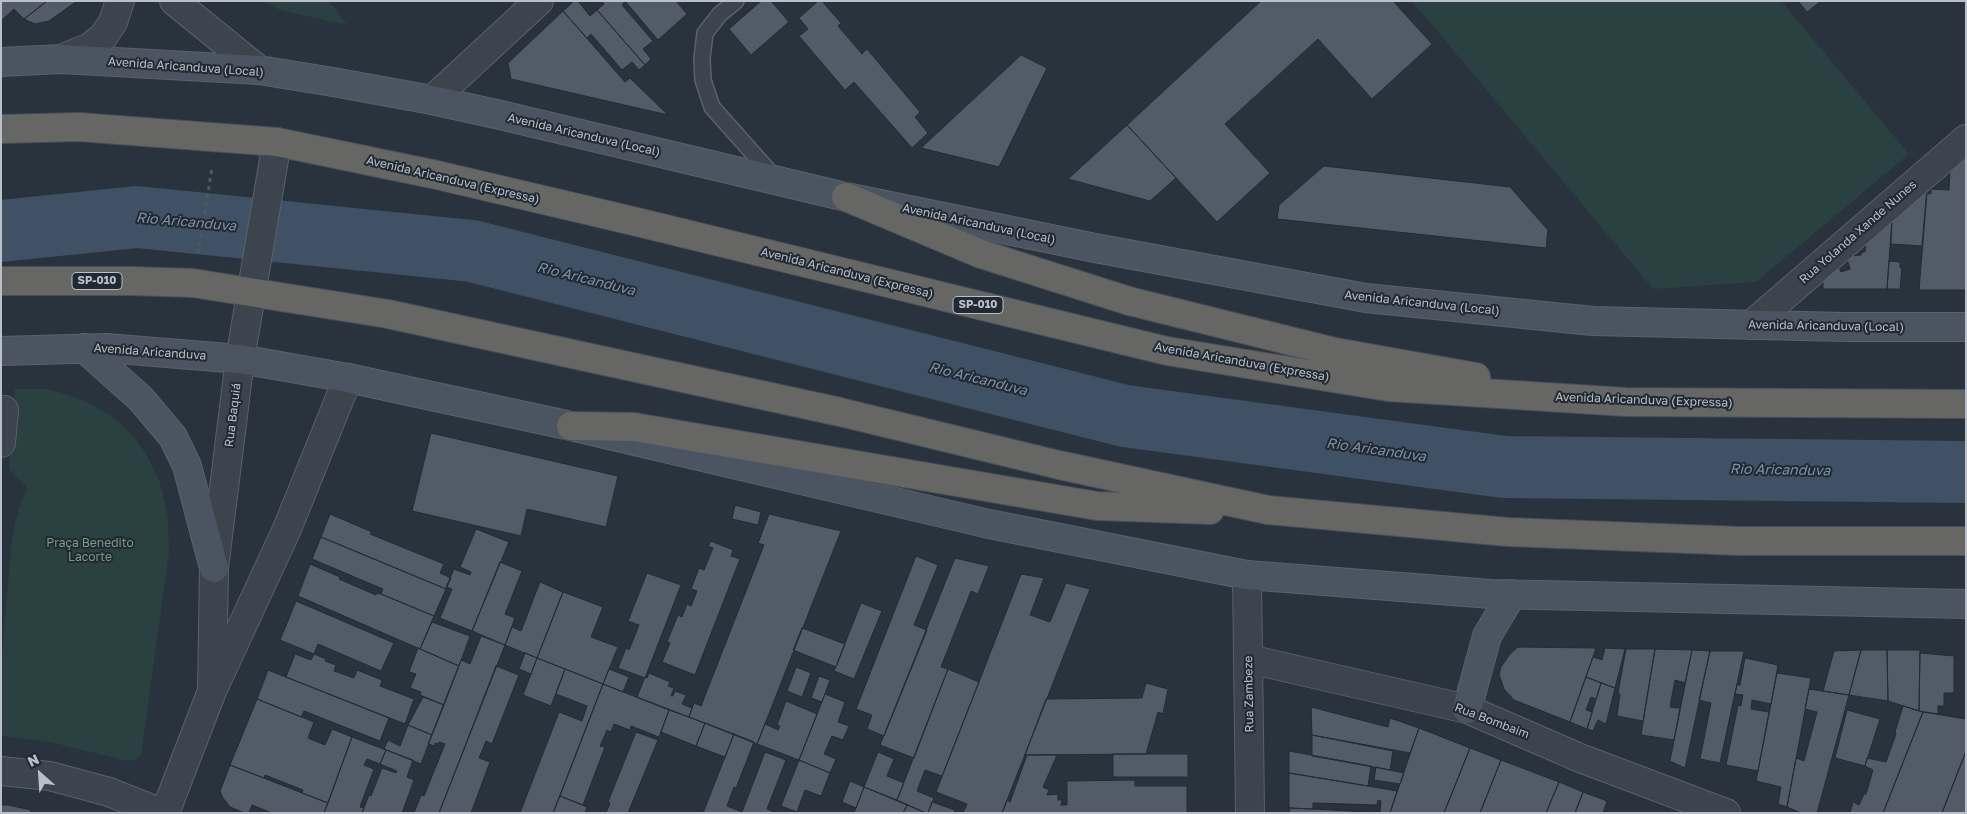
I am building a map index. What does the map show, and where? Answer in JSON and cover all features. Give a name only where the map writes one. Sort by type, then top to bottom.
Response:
[{"type":"highway","name":"Avenida Aricanduva (Expressa)","points":[[1,129],[79,127],[437,175],[1167,351],[1388,386],[1626,402],[1966,404]]},
{"type":"highway","points":[[846,197],[981,254],[1129,301],[1336,352],[1626,402]]},
{"type":"highway","name":"SP-010","points":[[1,281],[131,281],[194,284],[253,280],[388,314],[840,412],[1059,466],[1268,510],[1518,532],[1740,541],[1966,540]]},
{"type":"highway","points":[[571,426],[634,427],[1097,506],[1191,510],[1268,510]]},
{"type":"main road","name":"Avenida Aricanduva (Local)","points":[[1,62],[61,59],[258,70],[432,100],[846,197],[1095,248],[1366,298],[1593,321],[1966,327]]},
{"type":"main road","points":[[84,348],[141,399],[173,437],[187,466],[214,568]]},
{"type":"main road","name":"Avenida Aricanduva","points":[[1,351],[106,348],[240,359]]},
{"type":"main road","points":[[240,359],[348,378],[571,426],[989,524],[1247,575],[1512,594],[1966,604]]},
{"type":"main road","points":[[1466,709],[1487,636],[1512,594]]},
{"type":"street","points":[[61,59],[90,47],[103,37],[113,22],[120,1]]},
{"type":"street","points":[[175,1],[258,70]]},
{"type":"street","points":[[432,100],[539,1]]},
{"type":"street","name":"Rua Yolanda Xande Nunes","points":[[1750,325],[1966,139]]},
{"type":"street","name":"Rua Baquiá","points":[[212,691],[214,568],[240,359],[275,152]]},
{"type":"street","name":"Rua Baquiá","points":[[164,813],[212,691],[287,529],[348,378]]},
{"type":"street","points":[[1,444],[4,410]]},
{"type":"street","name":"Rua Zambeze","points":[[1247,575],[1250,813]]},
{"type":"street","name":"Rua Bombaim","points":[[1249,660],[1466,709],[1580,758],[1726,813]]},
{"type":"street","points":[[1,771],[50,776],[109,792],[164,813]]},
{"type":"lane","points":[[736,1],[720,14],[705,33],[702,58],[703,80],[712,107],[778,181]]},
{"type":"path","points":[[199,250],[212,173]]},
{"type":"green space","points":[[264,1],[329,1],[347,25],[280,10]]},
{"type":"green space","points":[[1412,1],[1781,1],[1909,154],[1756,282],[1653,289]]},
{"type":"green space","name":"Praça Benedito Lacorte","points":[[15,389],[46,389],[59,392],[85,401],[103,411],[120,423],[134,437],[148,457],[160,483],[168,517],[169,552],[141,755],[135,760],[128,761],[50,742],[1,736],[1,668],[12,537],[19,508],[27,488],[9,469]]},
{"type":"building","points":[[1,1],[47,1],[24,19],[14,9],[1,21]]},
{"type":"building","points":[[47,1],[77,1],[49,21],[35,24],[24,19]]},
{"type":"building","points":[[574,1],[578,1],[590,16],[597,10],[645,65],[639,70],[632,62],[622,70],[591,34],[587,38],[563,11]]},
{"type":"building","points":[[602,1],[625,1],[622,5],[653,41],[643,49],[651,59],[645,65],[597,10],[604,4]]},
{"type":"building","points":[[625,1],[676,1],[687,14],[658,40]]},
{"type":"building","points":[[761,1],[771,1],[789,22],[751,55],[729,29]]},
{"type":"building","points":[[818,1],[822,1],[841,23],[838,26],[862,54],[867,49],[920,112],[915,117],[928,133],[912,148],[854,82],[845,90],[799,36],[808,29],[799,18]]},
{"type":"building","points":[[1261,1],[1393,1],[1432,44],[1372,99],[1318,39],[1225,124],[1270,173],[1217,222],[1127,125]]},
{"type":"building","points":[[1798,1],[1821,1],[1807,12]]},
{"type":"building","points":[[563,11],[625,82],[630,78],[668,115],[511,79],[508,63]]},
{"type":"building","points":[[1021,55],[1047,68],[999,167],[921,148]]},
{"type":"building","points":[[1127,125],[1176,178],[1150,201],[1068,179]]},
{"type":"building","points":[[1966,153],[1966,290],[1919,290],[1927,193],[1931,194],[1931,189],[1949,190],[1950,167]]},
{"type":"building","points":[[1324,166],[1510,187],[1548,230],[1546,248],[1277,219],[1279,205]]},
{"type":"building","points":[[1927,187],[1922,246],[1891,244],[1892,219]]},
{"type":"building","points":[[1892,219],[1887,289],[1823,289],[1823,281],[1839,267],[1841,272],[1850,269],[1847,259],[1865,252],[1866,242]]},
{"type":"building","points":[[1889,261],[1900,262],[1900,268],[1902,268],[1900,289],[1887,289]]},
{"type":"building","points":[[431,433],[618,476],[606,527],[527,509],[521,536],[412,511]]},
{"type":"building","points":[[735,505],[761,512],[758,525],[732,519]]},
{"type":"building","points":[[330,514],[372,532],[370,534],[444,564],[440,573],[451,578],[446,589],[321,537]]},
{"type":"building","points":[[769,514],[841,531],[757,744],[689,717],[694,703],[701,706],[764,545],[758,543]]},
{"type":"building","points":[[476,529],[509,542],[472,631],[440,618],[452,589],[446,587],[454,569],[470,575],[471,572],[460,567]]},
{"type":"building","points":[[321,537],[446,589],[434,616],[381,594],[383,589],[312,559]]},
{"type":"building","points":[[711,541],[733,550],[731,556],[740,559],[695,675],[662,662],[670,643],[667,642],[678,615],[682,617],[687,604],[691,606],[697,591],[691,589],[699,568],[704,570],[713,548],[708,546]]},
{"type":"building","points":[[916,556],[938,565],[914,625],[927,630],[884,736],[867,729],[872,715],[856,709]]},
{"type":"building","points":[[955,558],[989,566],[978,594],[971,591],[941,667],[948,669],[914,758],[880,745]]},
{"type":"building","points":[[500,562],[522,571],[505,614],[515,618],[505,645],[472,631]]},
{"type":"building","points":[[310,564],[376,595],[377,593],[381,594],[434,616],[420,649],[298,596]]},
{"type":"building","points":[[647,573],[681,585],[645,678],[618,668],[626,648],[629,650],[639,625],[628,621]]},
{"type":"building","points":[[1021,574],[1044,578],[1030,615],[1050,622],[1066,583],[1090,589],[1002,813],[963,813],[967,804],[936,792]]},
{"type":"building","points":[[540,582],[563,592],[537,658],[505,645],[512,627],[521,631]]},
{"type":"building","points":[[563,592],[603,607],[591,637],[618,647],[603,684],[537,658]]},
{"type":"building","points":[[296,601],[394,643],[381,671],[318,644],[314,654],[280,640]]},
{"type":"building","points":[[861,603],[882,611],[854,679],[834,671]]},
{"type":"building","points":[[432,622],[470,636],[459,666],[420,649]]},
{"type":"building","points":[[802,628],[845,644],[836,667],[793,650]]},
{"type":"building","points":[[481,636],[505,645],[439,813],[414,813],[421,795],[424,796],[445,744],[439,742],[438,744],[435,743],[435,746],[428,744],[461,660],[470,664]]},
{"type":"building","points":[[1518,647],[1596,648],[1570,722],[1514,700],[1504,689],[1499,674],[1501,667],[1510,654]]},
{"type":"building","points":[[418,648],[459,666],[444,705],[420,695],[421,692],[410,688],[416,674],[409,672]]},
{"type":"building","points":[[1605,648],[1625,649],[1615,688],[1586,677],[1593,657],[1602,660]]},
{"type":"building","points":[[1626,649],[1655,649],[1643,721],[1617,716],[1620,694],[1618,693]]},
{"type":"building","points":[[1655,649],[1692,650],[1685,683],[1675,680],[1670,707],[1680,708],[1674,740],[1641,735]]},
{"type":"building","points":[[1692,650],[1710,651],[1685,768],[1670,761]]},
{"type":"building","points":[[1861,650],[1849,695],[1823,691],[1834,651]]},
{"type":"building","points":[[1861,650],[1887,650],[1888,701],[1849,695]]},
{"type":"building","points":[[1887,650],[1920,650],[1919,711],[1888,701]]},
{"type":"building","points":[[1710,651],[1744,651],[1720,763],[1700,759],[1711,703],[1699,700]]},
{"type":"building","points":[[525,653],[537,658],[531,674],[519,669]]},
{"type":"building","points":[[1920,653],[1954,656],[1954,693],[1944,693],[1944,706],[1938,706],[1938,714],[1919,711]]},
{"type":"building","points":[[295,654],[311,660],[314,654],[336,665],[334,671],[354,678],[357,670],[382,680],[380,686],[414,699],[405,724],[286,677]]},
{"type":"building","points":[[537,658],[565,669],[551,706],[523,695]]},
{"type":"building","points":[[1745,658],[1778,665],[1771,704],[1752,700],[1751,709],[1769,712],[1758,771],[1726,765],[1738,705],[1741,706],[1743,695],[1735,694],[1737,685],[1740,685]]},
{"type":"building","points":[[496,666],[519,675],[492,744],[486,741],[479,758],[490,762],[471,813],[439,813]]},
{"type":"building","points":[[796,667],[811,673],[802,697],[787,691]]},
{"type":"building","points":[[565,669],[603,684],[553,813],[520,813],[559,712],[582,721],[587,706],[556,694]]},
{"type":"building","points":[[609,669],[629,677],[623,692],[603,684]]},
{"type":"building","points":[[948,669],[979,682],[942,776],[925,770],[917,791],[934,798],[928,813],[926,813],[897,800]]},
{"type":"building","points":[[268,670],[389,718],[380,741],[304,711],[301,717],[257,699]]},
{"type":"building","points":[[649,673],[670,682],[668,686],[674,688],[671,696],[673,696],[675,691],[686,695],[682,704],[692,708],[689,717],[637,697],[645,677],[647,678]]},
{"type":"building","points":[[1777,673],[1811,678],[1787,807],[1778,804],[1781,787],[1756,781]]},
{"type":"building","points":[[819,676],[830,680],[822,702],[811,698]]},
{"type":"building","points":[[1586,677],[1601,683],[1596,699],[1591,697],[1586,710],[1592,712],[1587,729],[1570,722]]},
{"type":"building","points":[[1146,683],[1168,689],[1163,714],[1158,712],[1146,754],[1025,755],[1046,699],[1142,698]]},
{"type":"building","points":[[1601,683],[1615,688],[1606,724],[1598,720],[1593,731],[1587,729]]},
{"type":"building","points":[[603,684],[669,710],[659,737],[631,726],[630,730],[614,724],[611,732],[607,730],[600,746],[605,747],[583,805],[560,796]]},
{"type":"building","points":[[1809,689],[1849,695],[1817,813],[1801,813],[1787,807],[1796,758],[1804,761],[1817,712],[1805,709]]},
{"type":"building","points":[[825,694],[845,702],[838,722],[849,726],[843,740],[832,736],[824,754],[836,759],[830,773],[799,760]]},
{"type":"building","points":[[423,697],[444,705],[432,735],[408,725]]},
{"type":"building","points":[[257,699],[314,722],[308,738],[325,745],[332,729],[352,737],[328,803],[302,793],[303,790],[265,775],[264,778],[230,765]]},
{"type":"building","points":[[786,701],[817,714],[799,760],[757,744],[765,724],[778,730],[780,726],[777,725]]},
{"type":"building","points":[[1903,706],[1923,712],[1883,813],[1850,813],[1853,802],[1859,805],[1864,794],[1866,794],[1873,770],[1865,766],[1867,758],[1886,762]]},
{"type":"building","points":[[1311,707],[1388,727],[1390,718],[1419,728],[1410,753],[1312,735]]},
{"type":"building","points":[[669,710],[705,723],[696,746],[661,732]]},
{"type":"building","points":[[1847,710],[1880,719],[1865,766],[1835,758]]},
{"type":"building","points":[[1923,712],[1966,719],[1966,751],[1942,813],[1883,813]]},
{"type":"building","points":[[705,723],[734,734],[725,757],[696,746]]},
{"type":"building","points":[[408,725],[432,735],[421,764],[384,749],[388,740],[400,746]]},
{"type":"building","points":[[1419,728],[1470,748],[1444,813],[1390,813]]},
{"type":"building","points":[[636,732],[658,740],[628,813],[606,813],[610,803],[608,802]]},
{"type":"building","points":[[734,734],[754,742],[727,806],[742,812],[765,752],[786,760],[767,809],[777,813],[703,813]]},
{"type":"building","points":[[1312,735],[1393,751],[1390,770],[1312,756]]},
{"type":"building","points":[[352,737],[386,750],[380,764],[367,759],[364,765],[374,769],[360,807],[364,808],[362,813],[324,813]]},
{"type":"building","points":[[1470,748],[1501,760],[1480,813],[1444,813]]},
{"type":"building","points":[[386,750],[413,760],[407,777],[414,780],[402,813],[362,813],[382,768],[396,773],[397,771],[380,764]]},
{"type":"building","points":[[1289,751],[1371,766],[1368,786],[1289,773]]},
{"type":"building","points":[[1966,751],[1966,813],[1942,813]]},
{"type":"building","points":[[878,752],[894,759],[887,776],[904,783],[897,800],[864,787]]},
{"type":"building","points":[[1113,754],[1188,754],[1188,777],[1113,777]]},
{"type":"building","points":[[1027,755],[1057,755],[1043,787],[1049,790],[1047,795],[1058,794],[1058,800],[1062,800],[1061,805],[1067,805],[1067,781],[1135,780],[1135,786],[1187,786],[1187,813],[1002,813],[1007,800],[1010,802]]},
{"type":"building","points":[[799,760],[830,773],[821,796],[805,790],[797,812],[781,806]]},
{"type":"building","points":[[1501,760],[1559,782],[1546,813],[1480,813]]},
{"type":"building","points":[[230,765],[328,803],[324,813],[272,813],[252,805],[249,813],[245,813],[230,807],[220,791]]},
{"type":"building","points":[[1376,767],[1404,773],[1400,784],[1374,780]]},
{"type":"building","points":[[1289,773],[1397,791],[1390,813],[1380,813],[1381,801],[1378,800],[1377,805],[1313,803],[1313,809],[1289,808]]},
{"type":"building","points":[[850,781],[864,787],[856,808],[842,802]]},
{"type":"building","points":[[1559,782],[1583,792],[1575,813],[1546,813]]},
{"type":"building","points":[[864,787],[907,805],[903,813],[854,813]]},
{"type":"building","points":[[1583,792],[1607,801],[1603,813],[1575,813]]},
{"type":"building","points":[[560,796],[587,807],[585,813],[553,813]]},
{"type":"building","points":[[932,802],[955,810],[954,813],[928,813]]},
{"type":"building","points":[[1,805],[31,810],[30,813],[1,813]]},
{"type":"building","points":[[907,805],[926,813],[903,813]]},
{"type":"building","points":[[1289,808],[1313,809],[1384,813],[1290,813]]},
{"type":"waterway","name":"Rio Aricanduva","points":[[1,231],[137,217],[472,251],[1125,416],[1504,467],[1966,472]]}]
